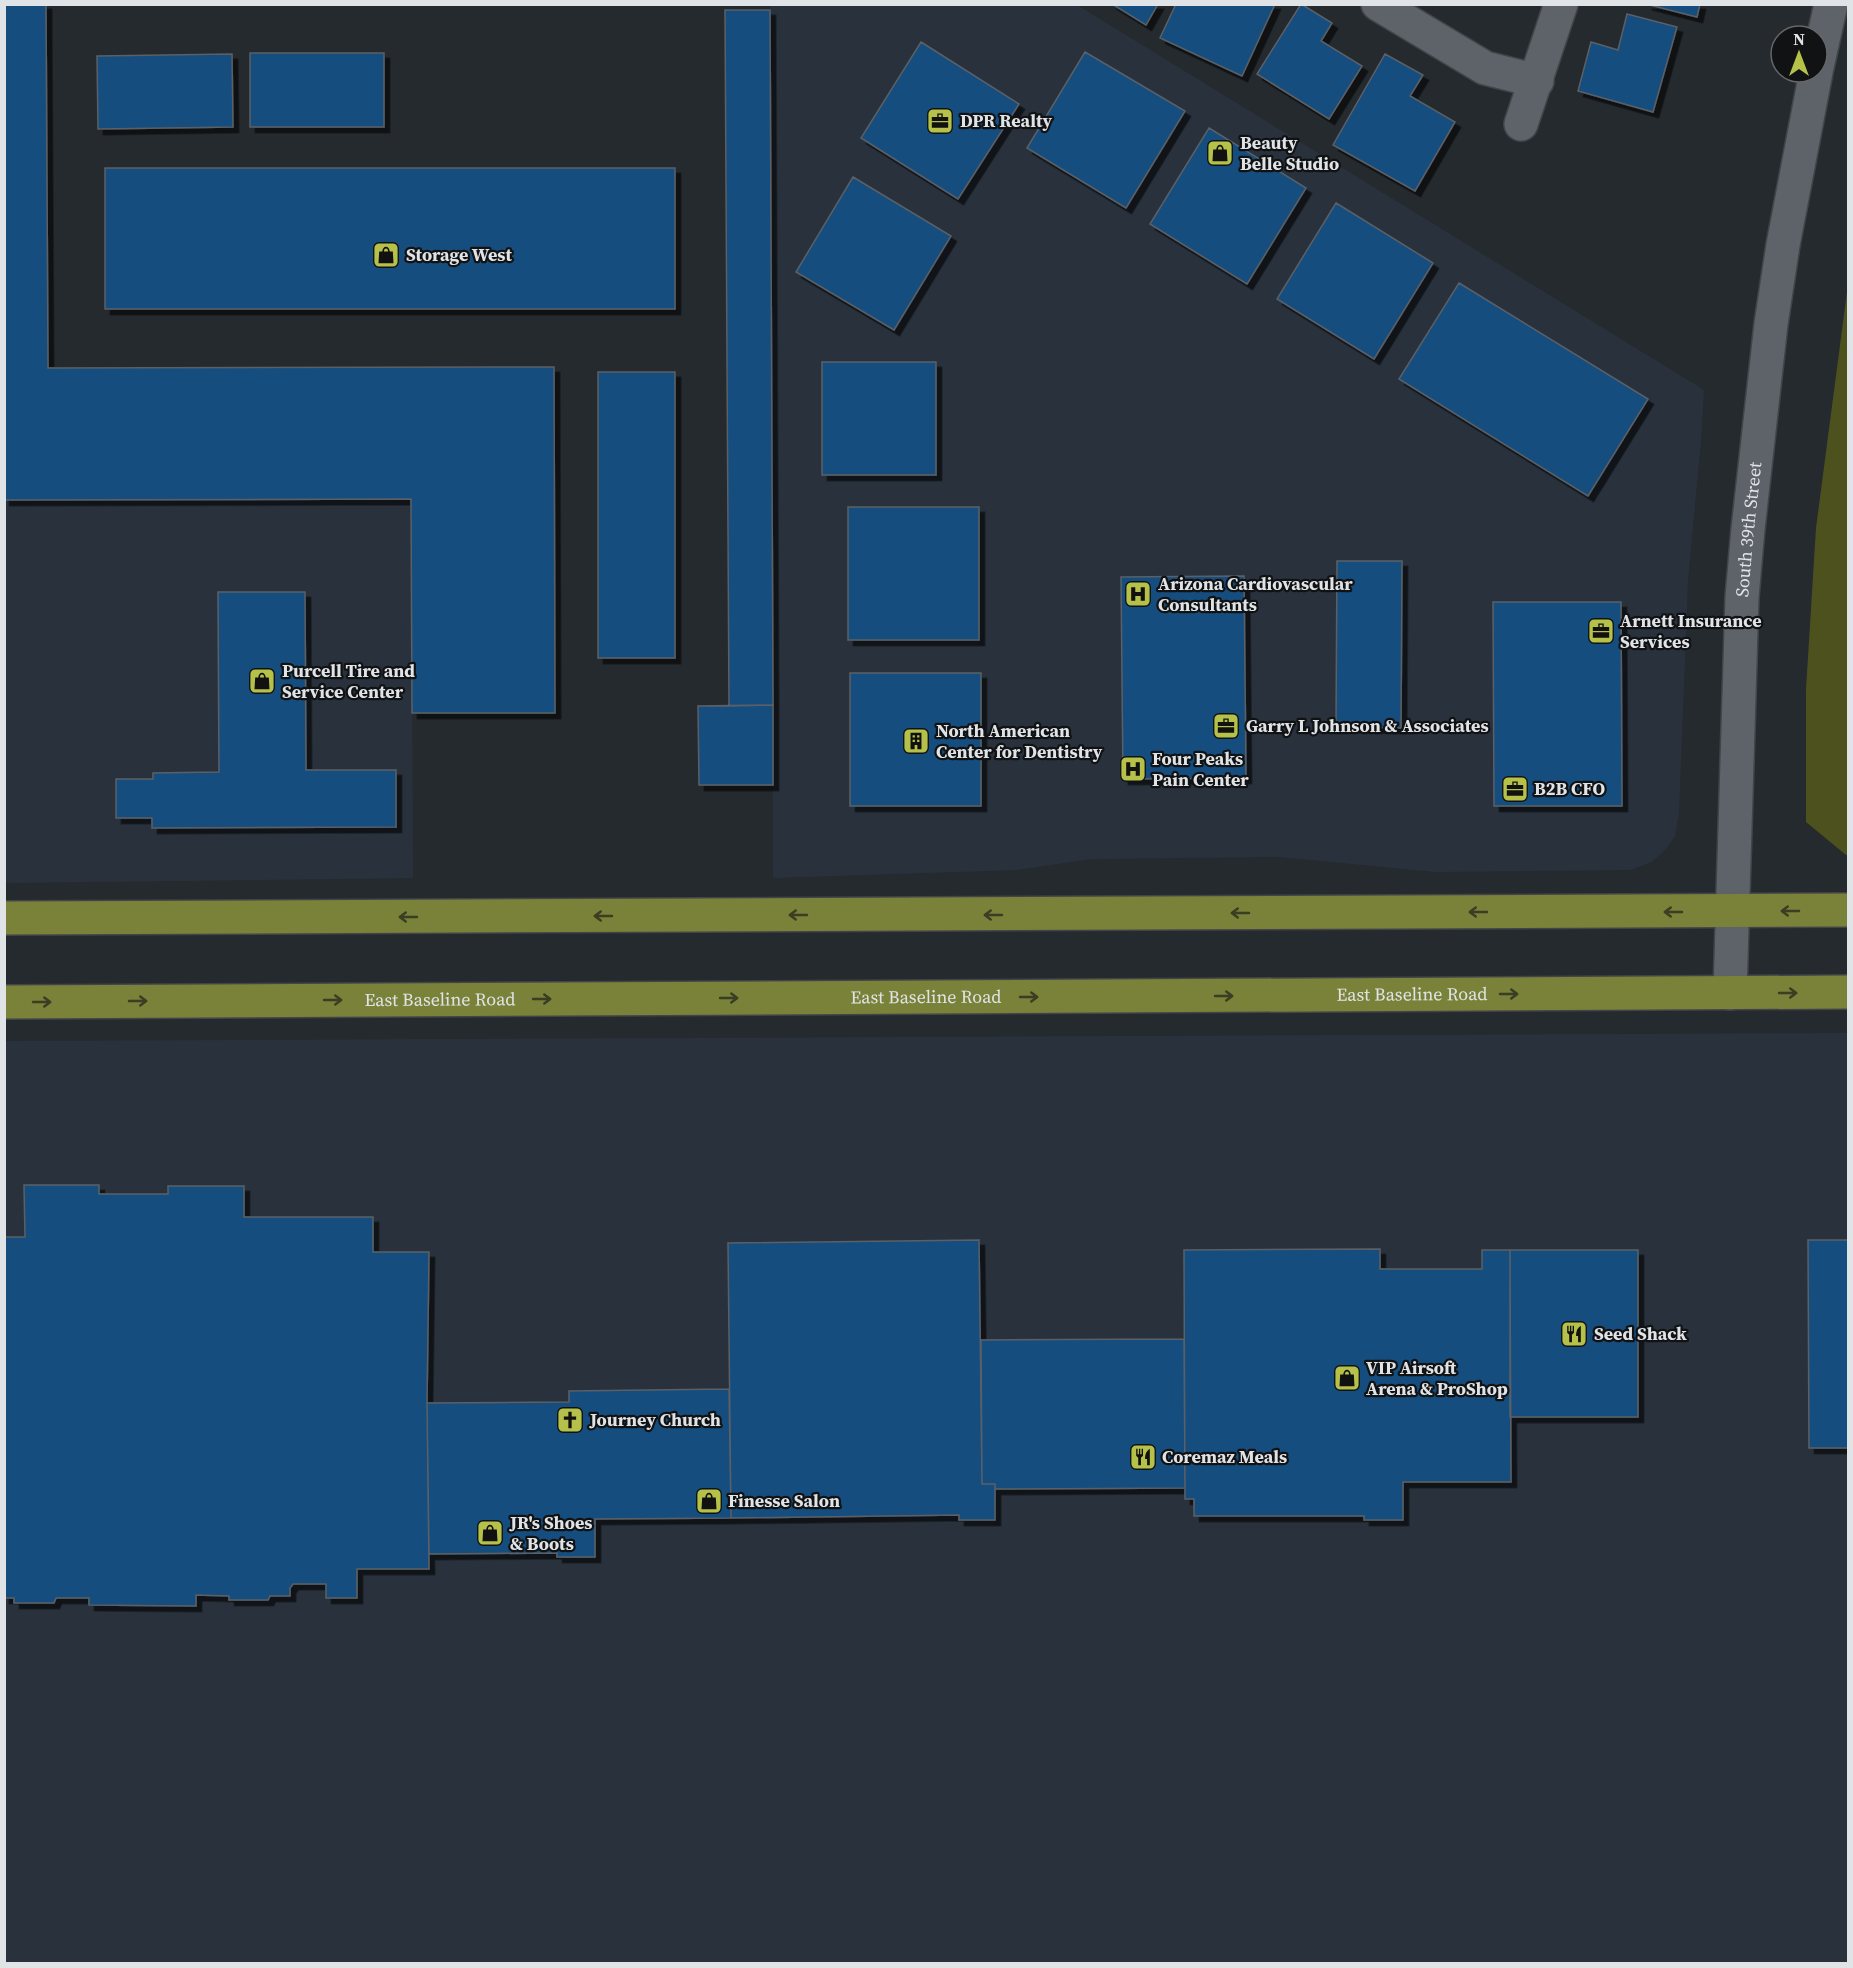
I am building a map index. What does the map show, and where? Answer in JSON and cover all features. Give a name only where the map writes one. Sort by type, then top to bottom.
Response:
[{"type":"main road","points":[[4,918],[1848,910]]},
{"type":"main road","name":"East Baseline Road","points":[[4,1002],[1848,992]]},
{"type":"street","points":[[1378,4],[1485,68],[1537,81]]},
{"type":"street","points":[[1521,124],[1561,4]]},
{"type":"street","points":[[1829,37],[1835,22]]},
{"type":"street","name":"South 39th Street","points":[[1730,993],[1742,597],[1748,529],[1772,313],[1814,84]]},
{"type":"shaded area","points":[[770,5],[1077,5],[1704,390],[1688,580],[1679,812],[1675,836],[1666,849],[1652,862],[1630,870],[1435,872],[1280,857],[1091,859],[1016,870],[773,878]]},
{"type":"shaded area","points":[[411,499],[413,878],[5,883],[4,500]]},
{"type":"shaded area","points":[[1848,1033],[1848,1963],[5,1963],[4,1041]]},
{"type":"green space","points":[[1848,284],[1848,855],[1846,855],[1806,822],[1806,689],[1816,528]]},
{"type":"building","points":[[4,4],[46,4],[48,368],[554,367],[555,713],[412,713],[411,499],[4,500]]},
{"type":"building","points":[[1112,4],[1158,4],[1146,25]]},
{"type":"building","points":[[1176,4],[1275,4],[1242,76],[1160,38]]},
{"type":"building","points":[[1301,4],[1332,23],[1321,41],[1362,66],[1329,119],[1257,74]]},
{"type":"building","points":[[1646,4],[1700,4],[1697,17]]},
{"type":"building","points":[[725,10],[770,10],[773,705],[729,706]]},
{"type":"building","points":[[1627,14],[1677,27],[1653,112],[1578,91],[1591,42],[1618,50]]},
{"type":"building","name":"DPR Realty","points":[[921,42],[1019,104],[958,199],[861,138]]},
{"type":"building","points":[[1085,52],[1185,111],[1126,208],[1027,148]]},
{"type":"building","points":[[250,53],[384,53],[384,127],[250,127]]},
{"type":"building","points":[[232,54],[233,127],[98,129],[97,56]]},
{"type":"building","points":[[1385,54],[1423,75],[1410,96],[1455,122],[1415,191],[1333,145]]},
{"type":"building","points":[[1209,128],[1306,188],[1247,284],[1150,224]]},
{"type":"building","points":[[105,168],[675,168],[675,309],[105,309]]},
{"type":"building","points":[[853,177],[951,236],[894,330],[796,272]]},
{"type":"building","points":[[1336,203],[1433,263],[1374,359],[1277,299]]},
{"type":"building","points":[[1459,283],[1648,399],[1588,496],[1399,379]]},
{"type":"building","points":[[822,362],[936,362],[936,475],[822,475]]},
{"type":"building","points":[[598,372],[675,372],[675,658],[598,658]]},
{"type":"building","points":[[848,507],[979,507],[979,640],[848,640]]},
{"type":"building","points":[[1337,561],[1402,561],[1401,728],[1336,727]]},
{"type":"building","points":[[1244,576],[1246,778],[1123,779],[1121,577]]},
{"type":"building","name":"Purcell Tire and Service Center","points":[[218,592],[305,592],[306,770],[396,770],[396,827],[152,828],[152,818],[116,818],[116,779],[153,779],[153,773],[219,772]]},
{"type":"building","points":[[1493,602],[1621,602],[1622,806],[1494,806]]},
{"type":"building","name":"North American Center for Dentistry","points":[[850,673],[981,673],[981,806],[850,806]]},
{"type":"building","points":[[773,705],[773,785],[699,785],[698,706]]},
{"type":"building","points":[[24,1185],[99,1185],[99,1194],[168,1194],[168,1186],[244,1186],[244,1217],[373,1217],[373,1252],[429,1252],[427,1403],[429,1569],[357,1569],[357,1598],[326,1598],[326,1584],[293,1584],[290,1588],[290,1596],[270,1596],[268,1600],[229,1600],[229,1596],[196,1595],[196,1606],[89,1605],[89,1598],[56,1598],[54,1603],[14,1603],[14,1598],[4,1598],[4,1237],[25,1237]]},
{"type":"building","points":[[979,1240],[982,1484],[995,1484],[995,1520],[959,1520],[959,1515],[731,1518],[728,1243]]},
{"type":"building","points":[[1808,1240],[1848,1240],[1848,1448],[1809,1448]]},
{"type":"building","name":"VIP Airsoft Arena & ProShop","points":[[1380,1249],[1380,1269],[1482,1269],[1482,1250],[1510,1250],[1511,1482],[1403,1482],[1403,1520],[1364,1520],[1364,1516],[1194,1516],[1194,1499],[1185,1499],[1184,1250]]},
{"type":"building","name":"Seed Shack","points":[[1510,1250],[1638,1250],[1638,1417],[1510,1417]]},
{"type":"building","points":[[1184,1339],[1185,1488],[995,1489],[995,1484],[982,1484],[981,1340]]},
{"type":"building","points":[[729,1389],[731,1518],[595,1519],[595,1557],[557,1557],[557,1553],[429,1554],[427,1403],[569,1402],[569,1391]]},
{"type":"place","name":"DPR Realty","points":[[940,121]]},
{"type":"place","name":"Beauty Belle Studio","points":[[1220,153]]},
{"type":"place","name":"Storage West","points":[[386,255]]},
{"type":"place","name":"Arizona Cardiovascular Consultants","points":[[1138,594]]},
{"type":"place","name":"Arnett Insurance Services","points":[[1601,631]]},
{"type":"place","name":"Purcell Tire and Service Center","points":[[262,681]]},
{"type":"place","name":"Garry L Johnson & Associates","points":[[1226,726]]},
{"type":"place","name":"North American Center for Dentistry","points":[[916,741]]},
{"type":"place","name":"Four Peaks Pain Center","points":[[1133,769]]},
{"type":"place","name":"B2B CFO","points":[[1515,789]]},
{"type":"place","name":"Seed Shack","points":[[1574,1334]]},
{"type":"place","name":"VIP Airsoft Arena & ProShop","points":[[1347,1378]]},
{"type":"place","name":"Journey Church","points":[[570,1420]]},
{"type":"place","name":"Coremaz Meals","points":[[1143,1457]]},
{"type":"place","name":"Finesse Salon","points":[[709,1501]]},
{"type":"place","name":"JR's Shoes & Boots","points":[[490,1533]]}]
